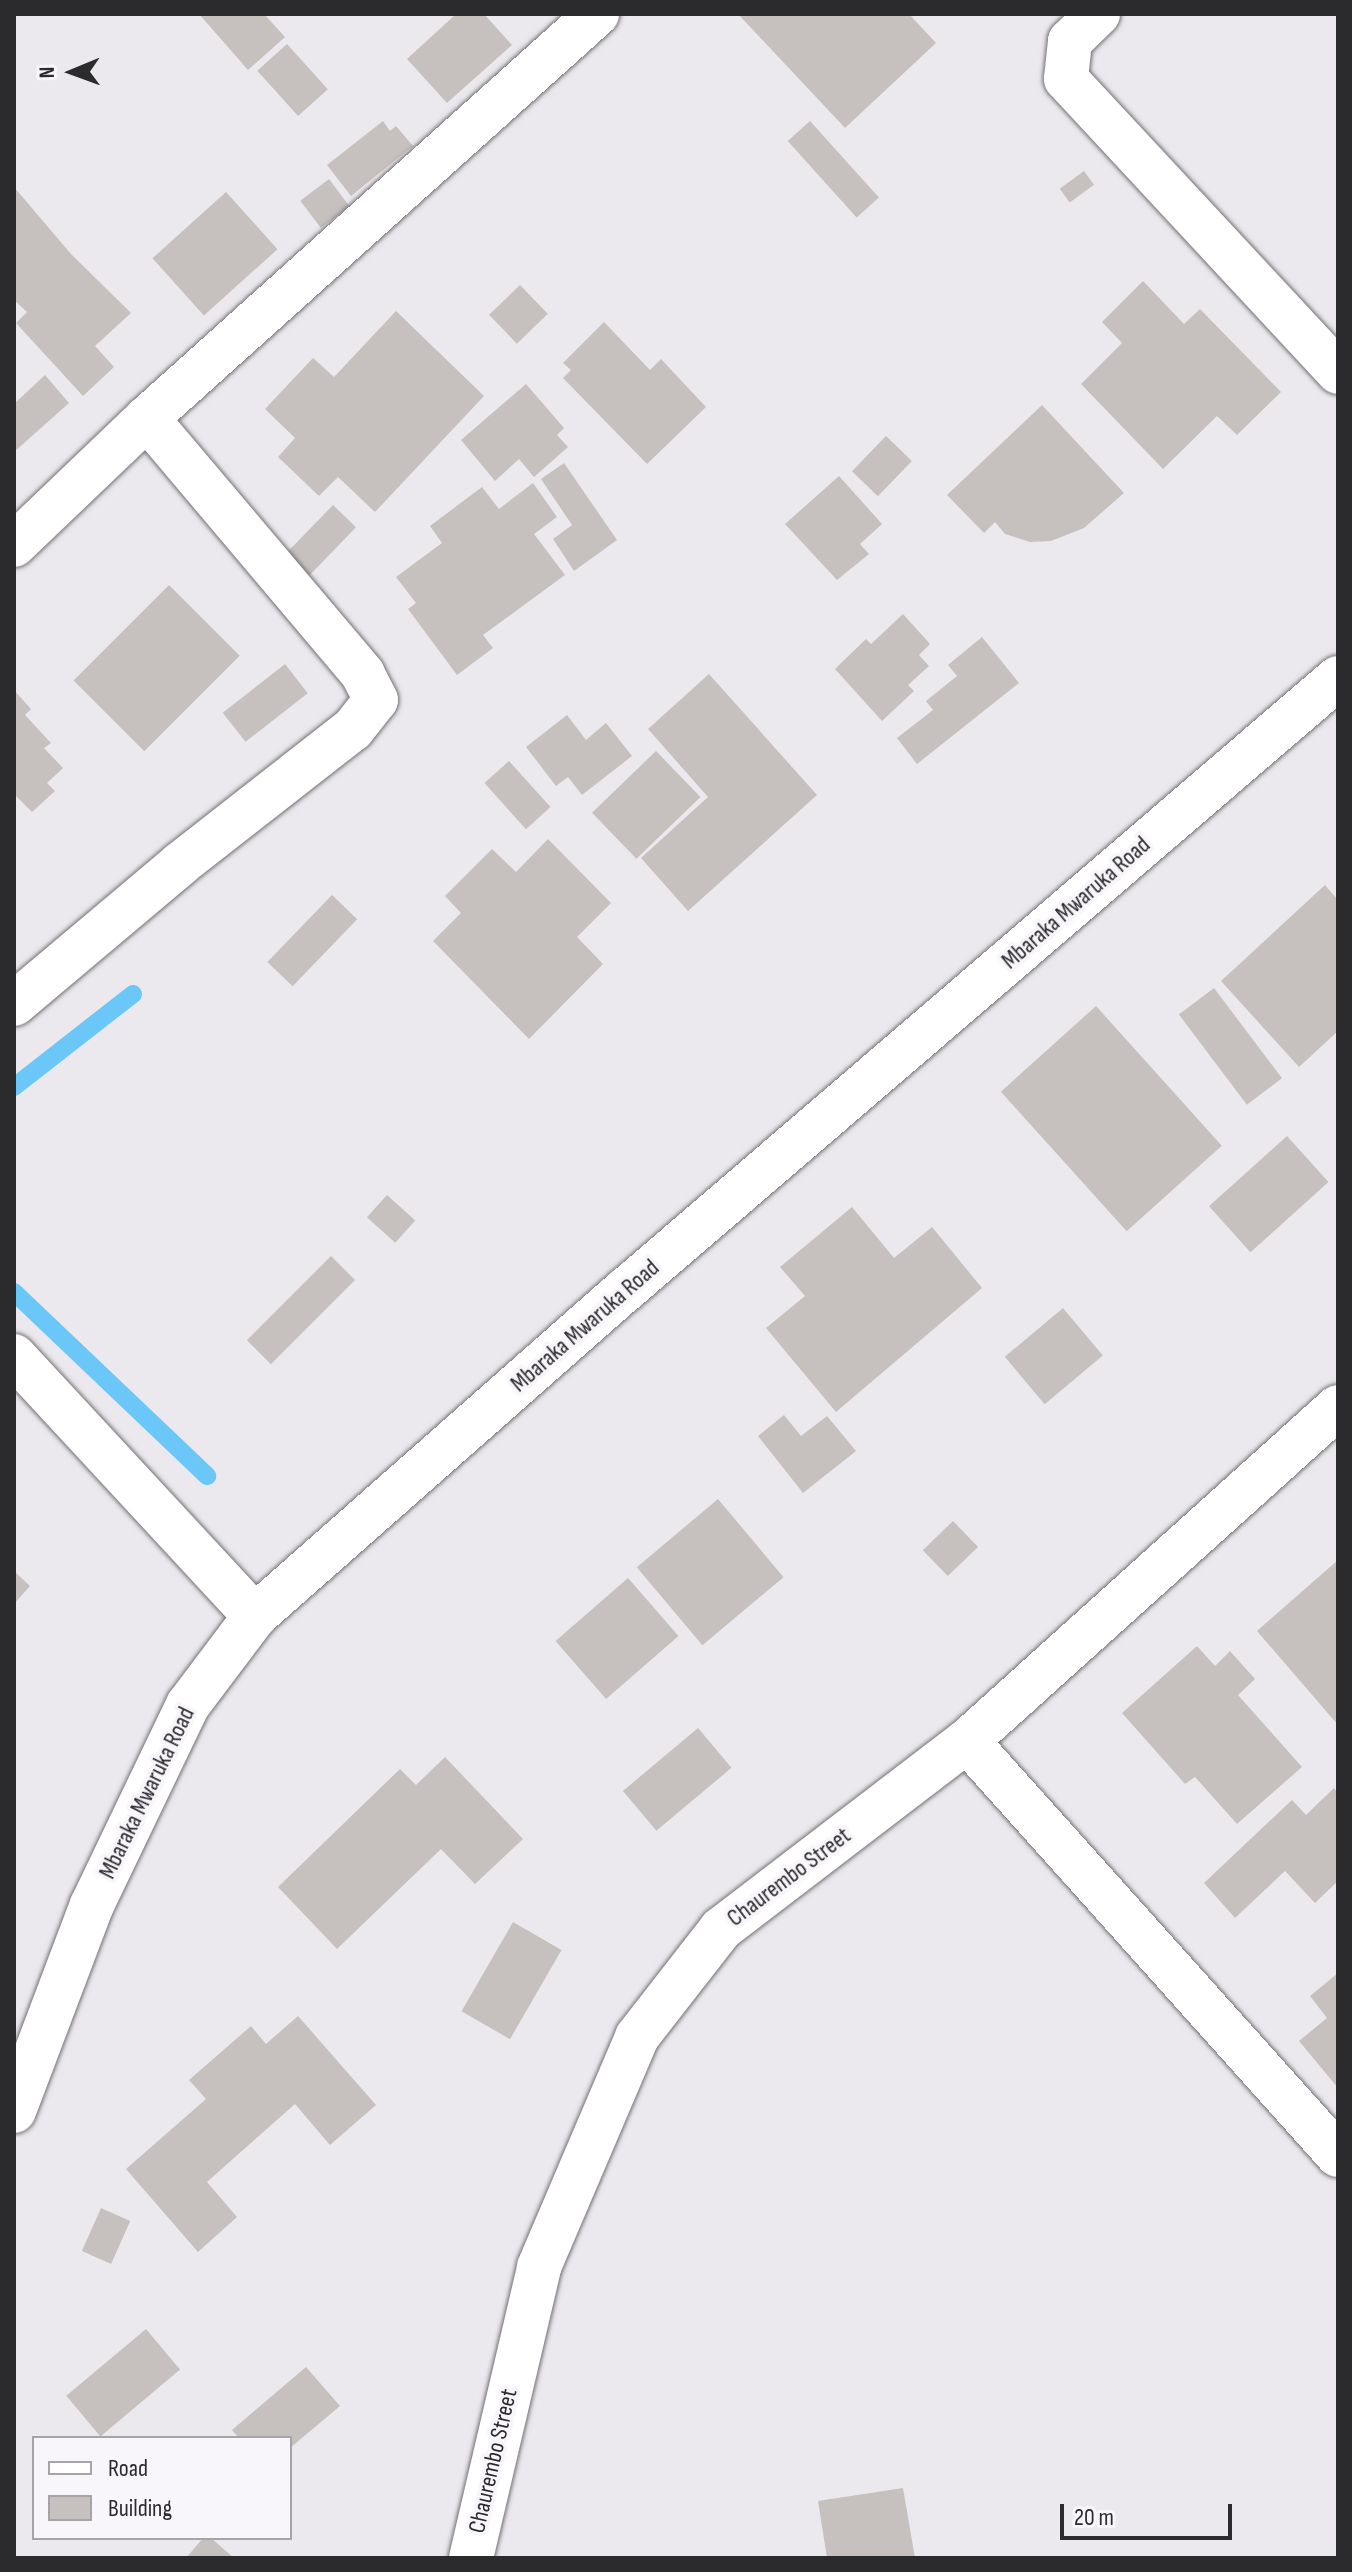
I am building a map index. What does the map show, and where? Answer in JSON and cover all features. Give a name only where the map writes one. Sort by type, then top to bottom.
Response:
[{"type":"street","points":[[14,545],[147,418],[597,14]]},
{"type":"street","points":[[1098,14],[1070,41],[1066,79],[1338,372]]},
{"type":"street","points":[[14,1004],[180,864],[353,729],[376,700],[363,674],[147,418]]},
{"type":"street","name":"Mbaraka Mwaruka Road","points":[[14,2111],[92,1905],[188,1705],[255,1616],[612,1301],[1338,678]]},
{"type":"street","points":[[14,1356],[255,1616]]},
{"type":"street","name":"Chaurembo Street","points":[[471,2558],[539,2267],[637,2037],[721,1929],[967,1741],[1338,1407]]},
{"type":"street","points":[[967,1741],[1338,2155]]},
{"type":"building","points":[[199,14],[264,14],[285,37],[248,70]]},
{"type":"building","points":[[456,14],[484,14],[512,45],[447,103],[407,59]]},
{"type":"building","points":[[738,14],[909,14],[936,43],[845,128]]},
{"type":"building","points":[[287,44],[328,89],[298,116],[257,71]]},
{"type":"building","points":[[383,121],[390,131],[396,126],[413,146],[351,196],[327,165]]},
{"type":"building","points":[[810,121],[879,198],[857,218],[788,141]]},
{"type":"building","points":[[1084,171],[1094,185],[1070,202],[1060,189]]},
{"type":"building","points":[[329,179],[349,206],[321,228],[300,201]]},
{"type":"building","points":[[14,187],[71,254],[131,313],[95,346],[114,367],[83,396],[16,323],[27,312],[14,300]]},
{"type":"building","points":[[226,192],[278,249],[204,315],[152,258]]},
{"type":"building","points":[[1143,281],[1184,324],[1200,309],[1281,392],[1237,435],[1217,416],[1163,469],[1081,384],[1122,343],[1102,322]]},
{"type":"building","points":[[520,285],[548,314],[517,344],[489,315]]},
{"type":"building","points":[[396,311],[484,396],[375,512],[338,477],[319,496],[278,457],[295,438],[265,409],[313,358],[334,377]]},
{"type":"building","points":[[604,322],[650,370],[661,359],[706,407],[647,464],[563,378],[571,370],[563,363]]},
{"type":"building","points":[[45,375],[69,403],[14,452],[14,404]]},
{"type":"building","points":[[526,384],[564,428],[557,435],[568,447],[534,477],[519,459],[495,481],[461,440]]},
{"type":"building","points":[[1042,405],[1124,493],[1084,528],[1051,541],[1030,542],[1005,534],[995,522],[984,533],[947,495]]},
{"type":"building","points":[[886,436],[912,461],[878,496],[852,471]]},
{"type":"building","points":[[564,463],[617,540],[574,571],[553,539],[572,525],[541,479]]},
{"type":"building","points":[[839,476],[882,524],[860,544],[869,554],[837,580],[785,524]]},
{"type":"building","points":[[533,483],[557,517],[534,534],[565,575],[483,635],[493,648],[457,675],[408,609],[416,603],[396,577],[442,543],[430,526],[482,487],[499,509]]},
{"type":"building","points":[[333,505],[356,527],[302,583],[279,561]]},
{"type":"building","points":[[169,585],[240,656],[144,751],[74,680]]},
{"type":"building","points":[[903,614],[930,644],[919,655],[929,666],[908,685],[914,691],[882,721],[835,669],[866,639],[871,644]]},
{"type":"building","points":[[982,637],[1019,683],[917,764],[897,738],[933,710],[926,701],[957,676],[948,665]]},
{"type":"building","points":[[285,664],[308,693],[246,742],[223,713]]},
{"type":"building","points":[[709,674],[817,795],[688,911],[641,858],[708,797],[648,729]]},
{"type":"building","points":[[14,690],[31,709],[25,715],[51,743],[44,748],[63,768],[47,783],[55,791],[32,812],[14,794]]},
{"type":"building","points":[[567,715],[586,740],[606,723],[632,756],[582,795],[568,777],[556,786],[526,747]]},
{"type":"building","points":[[656,751],[700,797],[636,859],[592,813]]},
{"type":"building","points":[[509,761],[550,807],[526,829],[484,783]]},
{"type":"building","points":[[548,839],[611,903],[577,937],[603,964],[529,1039],[433,941],[461,913],[445,896],[492,849],[516,872]]},
{"type":"building","points":[[1325,885],[1338,900],[1338,1031],[1299,1067],[1221,981]]},
{"type":"building","points":[[332,895],[357,919],[293,986],[267,962]]},
{"type":"building","points":[[1214,988],[1282,1078],[1247,1105],[1179,1014]]},
{"type":"building","points":[[1096,1006],[1222,1146],[1127,1231],[1001,1092]]},
{"type":"building","points":[[1287,1136],[1328,1182],[1250,1252],[1209,1206]]},
{"type":"building","points":[[387,1195],[415,1220],[395,1243],[367,1217]]},
{"type":"building","points":[[852,1207],[894,1258],[932,1227],[982,1288],[836,1412],[766,1328],[805,1296],[780,1267]]},
{"type":"building","points":[[331,1256],[355,1280],[271,1364],[247,1340]]},
{"type":"building","points":[[1063,1308],[1103,1355],[1045,1404],[1005,1357]]},
{"type":"building","points":[[784,1415],[801,1436],[827,1416],[856,1451],[803,1493],[758,1436]]},
{"type":"building","points":[[718,1499],[784,1577],[702,1645],[637,1567]]},
{"type":"building","points":[[953,1521],[978,1547],[948,1576],[923,1550]]},
{"type":"building","points":[[1338,1560],[1338,1725],[1257,1631]]},
{"type":"building","points":[[14,1571],[30,1586],[14,1604]]},
{"type":"building","points":[[628,1578],[679,1636],[606,1699],[556,1641]]},
{"type":"building","points":[[1197,1646],[1215,1666],[1230,1651],[1255,1679],[1238,1695],[1302,1767],[1237,1824],[1195,1777],[1185,1784],[1122,1713]]},
{"type":"building","points":[[698,1728],[731,1768],[656,1831],[623,1791]]},
{"type":"building","points":[[445,1757],[523,1839],[475,1884],[441,1849],[337,1949],[278,1887],[400,1769],[416,1785]]},
{"type":"building","points":[[1334,1788],[1338,1793],[1338,1881],[1315,1903],[1285,1871],[1235,1918],[1204,1883],[1292,1800],[1306,1815]]},
{"type":"building","points":[[513,1922],[561,1950],[510,2039],[462,2011]]},
{"type":"building","points":[[1338,1973],[1338,2088],[1299,2041],[1327,2018],[1310,1996]]},
{"type":"building","points":[[298,2016],[376,2105],[330,2145],[295,2104],[207,2182],[237,2217],[198,2252],[126,2169],[206,2099],[189,2080],[251,2026],[266,2044]]},
{"type":"building","points":[[101,2208],[130,2221],[111,2264],[82,2251]]},
{"type":"building","points":[[146,2329],[180,2370],[100,2436],[66,2396]]},
{"type":"building","points":[[306,2367],[340,2406],[292,2446],[292,2436],[237,2436],[232,2430]]},
{"type":"building","points":[[903,2488],[915,2558],[827,2558],[818,2501]]},
{"type":"building","points":[[201,2540],[213,2540],[234,2558],[186,2558]]},
{"type":"waterway","points":[[14,1087],[133,994]]},
{"type":"waterway","points":[[14,1292],[207,1476]]}]
